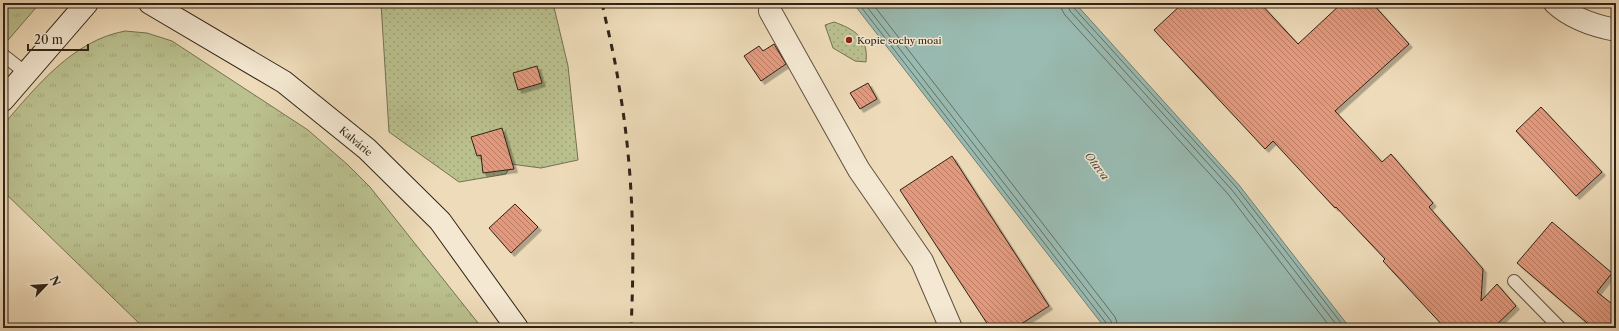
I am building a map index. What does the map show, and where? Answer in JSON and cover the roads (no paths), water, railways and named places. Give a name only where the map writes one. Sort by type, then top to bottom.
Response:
[{"type":"street","points":[[3,100],[87,3]]},
{"type":"street","name":"Kalvárie","points":[[150,3],[284,82],[367,149],[440,221],[517,328]]},
{"type":"street","points":[[1555,3],[1562,10],[1582,20],[1616,30]]},
{"type":"street","points":[[770,11],[859,170],[922,261],[951,328]]},
{"type":"lane","points":[[3,55],[26,73]]},
{"type":"lane","points":[[1514,281],[1560,328]]},
{"type":"water","name":"Otava","points":[[853,3],[1075,3],[1239,185],[1350,328],[1105,328]]},
{"type":"railway","points":[[602,3],[624,116],[630,177],[633,237],[631,328]]},
{"type":"place","name":"Kopie sochy moai","points":[[849,40]]}]
